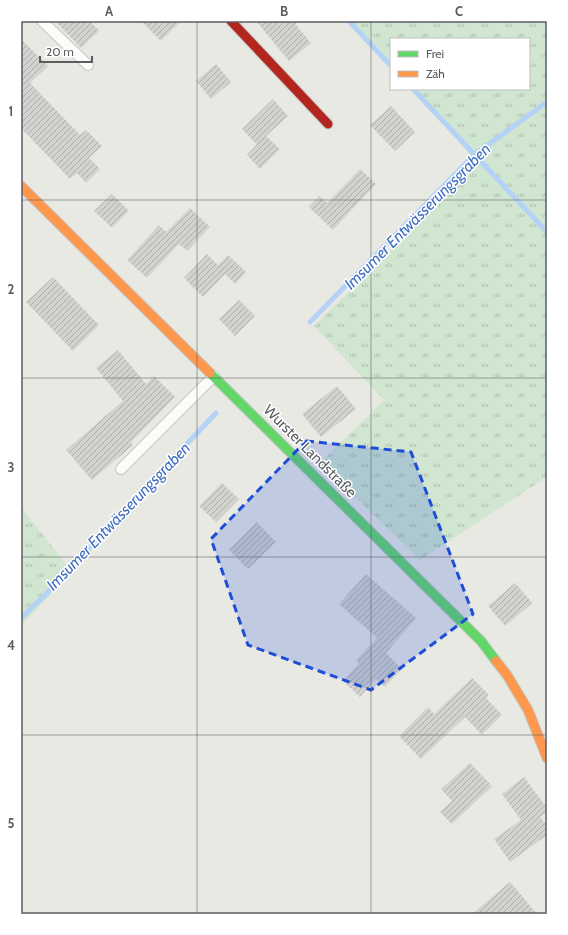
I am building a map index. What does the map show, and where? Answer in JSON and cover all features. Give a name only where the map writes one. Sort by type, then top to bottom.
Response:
[{"type":"main road","points":[[231,21],[328,124]]},
{"type":"main road","name":"Wurster Landstraße","points":[[21,186],[481,641],[507,675],[528,710],[545,744],[547,758]]},
{"type":"lane","points":[[42,21],[88,65]]},
{"type":"lane","points":[[121,469],[214,376]]},
{"type":"highlighted area","points":[[306,441],[411,452],[473,614],[371,690],[248,645],[211,539]]},
{"type":"green space","points":[[348,21],[547,21],[547,477],[420,560],[320,463],[384,400],[314,326],[479,164],[412,90],[530,90],[530,38],[390,38],[390,67]]},
{"type":"green space","points":[[21,507],[72,572],[21,626]]},
{"type":"building","points":[[55,21],[90,21],[99,31],[81,48]]},
{"type":"building","points":[[141,21],[181,21],[161,41]]},
{"type":"building","points":[[256,21],[296,21],[296,25],[311,43],[289,61]]},
{"type":"building","points":[[21,39],[48,66],[30,83],[80,135],[86,130],[102,146],[89,158],[100,169],[86,183],[77,173],[70,179],[21,128]]},
{"type":"building","points":[[216,64],[231,82],[211,99],[196,81]]},
{"type":"building","points":[[273,99],[288,116],[266,136],[280,149],[260,169],[247,155],[257,145],[242,129]]},
{"type":"building","points":[[391,106],[415,132],[395,151],[370,125]]},
{"type":"building","points":[[360,169],[376,184],[333,230],[309,207],[320,196],[327,203]]},
{"type":"building","points":[[112,194],[129,211],[112,228],[94,211]]},
{"type":"building","points":[[190,208],[210,227],[187,251],[179,244],[147,278],[127,260],[159,225],[166,232]]},
{"type":"building","points":[[207,254],[218,265],[228,255],[246,272],[235,284],[225,274],[203,297],[184,278]]},
{"type":"building","points":[[53,277],[99,325],[73,351],[26,302]]},
{"type":"building","points":[[239,300],[255,316],[235,336],[219,319]]},
{"type":"building","points":[[118,350],[146,384],[154,376],[175,397],[131,442],[133,445],[92,480],[66,450],[123,401],[96,368]]},
{"type":"building","points":[[337,386],[356,409],[321,437],[302,414]]},
{"type":"building","points":[[222,483],[239,499],[216,522],[199,506]]},
{"type":"building","points":[[257,522],[276,542],[248,569],[229,550]]},
{"type":"building","points":[[366,574],[416,618],[386,653],[402,669],[385,687],[376,679],[360,697],[343,681],[359,663],[356,660],[377,638],[339,604]]},
{"type":"building","points":[[515,583],[532,603],[505,626],[488,606]]},
{"type":"building","points":[[472,678],[489,695],[486,698],[502,715],[482,735],[465,717],[421,759],[399,736],[428,707],[434,714]]},
{"type":"building","points":[[470,763],[492,786],[452,824],[440,812],[452,801],[441,789]]},
{"type":"building","points":[[524,777],[547,808],[547,812],[540,817],[547,826],[547,835],[510,862],[494,839],[521,820],[502,794]]},
{"type":"building","points":[[510,882],[537,914],[472,914]]},
{"type":"waterway","points":[[349,21],[390,65]]},
{"type":"waterway","points":[[414,90],[547,232]]},
{"type":"waterway","name":"Imsumer Entwässerungsgraben","points":[[310,322],[474,155],[547,102]]},
{"type":"waterway","name":"Imsumer Entwässerungsgraben","points":[[21,618],[45,595],[216,413]]},
{"type":"traffic: fast","points":[[210,373],[481,641],[496,661]]},
{"type":"traffic: slow","points":[[21,186],[210,373]]},
{"type":"traffic: slow","points":[[496,661],[507,675],[528,710],[547,758]]},
{"type":"traffic: jam","points":[[231,21],[328,124]]}]
